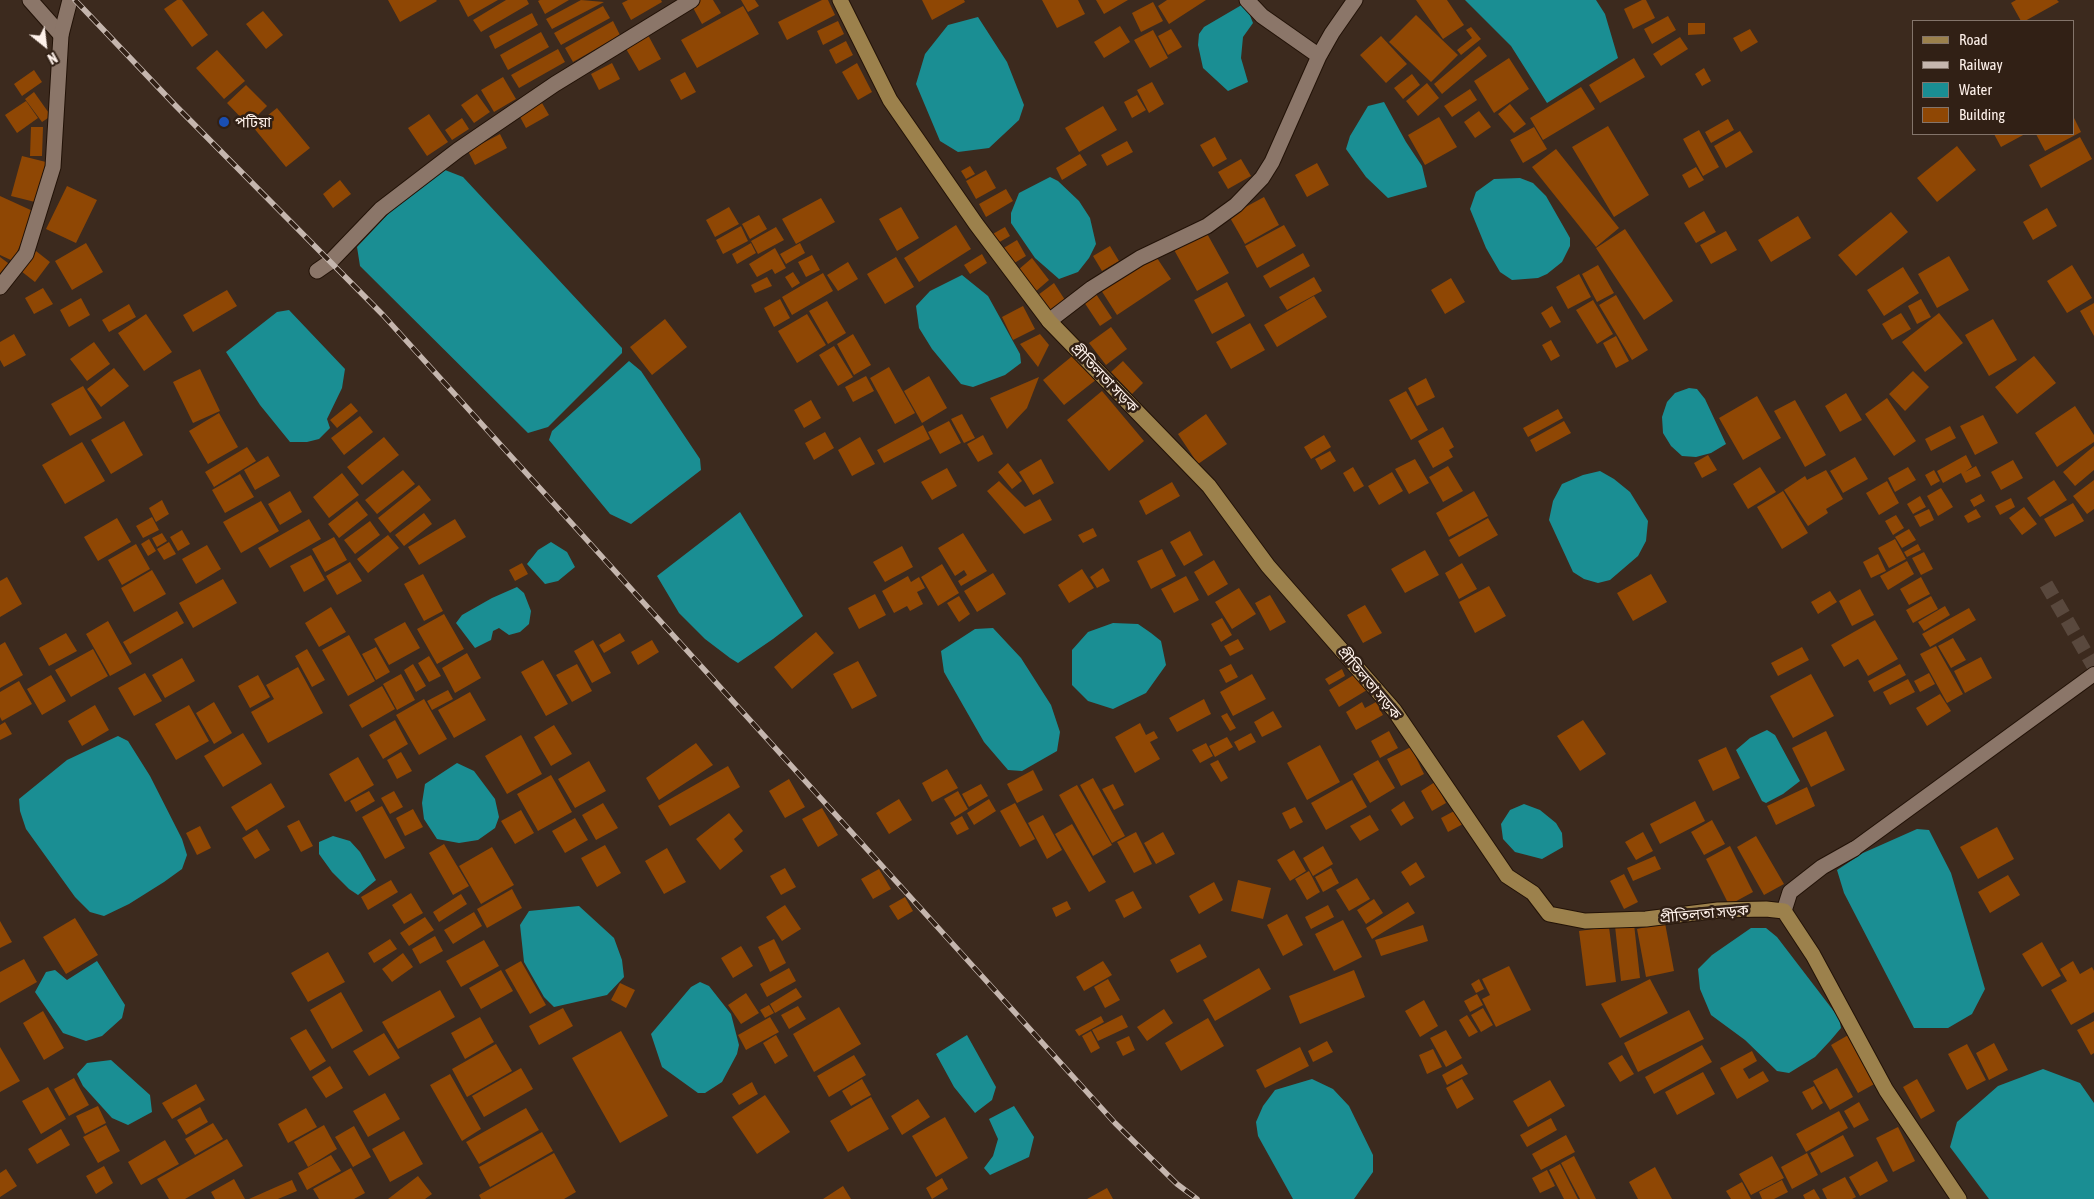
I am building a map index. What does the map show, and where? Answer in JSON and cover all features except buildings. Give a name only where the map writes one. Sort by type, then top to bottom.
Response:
[{"type":"main road","name":"প্রীতিলতা সড়ক","points":[[840,0],[890,100],[976,224],[1049,320],[1209,486],[1268,566],[1394,710],[1507,876],[1533,893],[1549,914],[1586,921],[1646,919],[1718,910],[1766,908],[1784,911]]},
{"type":"main road","points":[[1784,911],[1813,955],[1886,1090],[1959,1199]]},
{"type":"street","points":[[30,0],[61,35]]},
{"type":"street","points":[[0,287],[26,254],[53,167],[61,35],[70,0]]},
{"type":"street","points":[[317,271],[330,262],[382,209],[458,150],[555,84],[692,0]]},
{"type":"street","points":[[1247,0],[1262,16],[1319,56]]},
{"type":"street","points":[[1049,320],[1092,288],[1140,258],[1207,226],[1236,205],[1262,178],[1272,162],[1319,56],[1355,0]]},
{"type":"street","points":[[1784,911],[1790,892],[1822,867],[1854,849],[2094,674]]},
{"type":"water","points":[[1465,0],[1596,0],[1605,14],[1618,58],[1547,103],[1511,46]]},
{"type":"water","points":[[1245,3],[1253,23],[1243,37],[1241,58],[1248,82],[1228,91],[1203,68],[1198,45],[1199,34],[1204,27]]},
{"type":"water","points":[[978,17],[1007,62],[1024,105],[1019,120],[989,148],[958,152],[940,141],[916,84],[925,54],[948,25]]},
{"type":"water","points":[[1384,102],[1406,142],[1422,166],[1427,187],[1388,198],[1366,177],[1346,149],[1350,136],[1368,106]]},
{"type":"water","points":[[445,170],[463,177],[622,348],[622,353],[548,427],[528,433],[360,266],[357,247],[390,212]]},
{"type":"water","points":[[1050,177],[1058,181],[1079,201],[1090,218],[1096,244],[1089,258],[1078,272],[1059,279],[1035,258],[1011,223],[1011,213],[1019,193]]},
{"type":"water","points":[[1520,178],[1533,183],[1546,196],[1570,238],[1570,246],[1562,262],[1547,274],[1538,278],[1512,280],[1500,272],[1486,248],[1470,209],[1476,192],[1494,179]]},
{"type":"water","points":[[962,275],[988,296],[1020,354],[1021,363],[1005,375],[973,387],[961,384],[932,349],[919,328],[916,306],[930,291]]},
{"type":"water","points":[[289,310],[345,369],[342,388],[327,419],[330,428],[319,439],[307,442],[290,442],[260,405],[226,352],[277,312]]},
{"type":"water","points":[[629,361],[641,371],[700,459],[701,470],[631,524],[610,514],[549,440],[552,431]]},
{"type":"water","points":[[1689,388],[1697,389],[1705,399],[1726,444],[1711,453],[1696,457],[1682,456],[1671,446],[1663,433],[1662,417],[1667,402],[1675,393]]},
{"type":"water","points":[[1600,471],[1630,492],[1648,521],[1646,541],[1638,556],[1610,580],[1598,583],[1584,579],[1573,572],[1549,520],[1553,501],[1562,484],[1583,475]]},
{"type":"water","points":[[740,512],[803,616],[738,663],[705,639],[679,613],[657,576]]},
{"type":"water","points":[[551,542],[567,552],[575,567],[558,581],[545,584],[527,564],[538,550]]},
{"type":"water","points":[[517,587],[524,593],[531,611],[529,624],[520,632],[509,635],[499,628],[493,631],[491,640],[475,648],[456,623],[462,615],[492,598]]},
{"type":"water","points":[[1113,623],[1138,624],[1151,633],[1161,641],[1166,665],[1146,693],[1113,709],[1088,701],[1072,685],[1072,650],[1088,632]]},
{"type":"water","points":[[993,628],[1021,658],[1051,705],[1060,732],[1057,751],[1022,771],[1008,770],[984,742],[944,672],[941,651],[975,629]]},
{"type":"water","points":[[1767,730],[1775,735],[1800,781],[1783,794],[1766,803],[1762,801],[1736,750],[1750,738]]},
{"type":"water","points":[[118,736],[128,741],[150,776],[182,839],[187,855],[182,869],[129,904],[104,916],[90,912],[75,897],[26,829],[20,811],[19,799],[67,760]]},
{"type":"water","points":[[457,763],[474,771],[495,799],[499,817],[495,828],[478,840],[459,843],[437,839],[424,819],[422,803],[425,784]]},
{"type":"water","points":[[1524,804],[1540,810],[1556,823],[1562,833],[1563,847],[1542,859],[1515,852],[1503,839],[1501,824],[1510,810]]},
{"type":"water","points":[[1917,829],[1929,830],[1951,873],[1985,989],[1972,1014],[1948,1028],[1914,1028],[1844,893],[1837,870],[1863,853]]},
{"type":"water","points":[[333,836],[350,841],[360,852],[376,880],[358,895],[332,872],[319,854],[319,842]]},
{"type":"water","points":[[579,906],[614,938],[622,960],[624,977],[607,995],[554,1007],[544,997],[524,962],[520,925],[529,911]]},
{"type":"water","points":[[1751,928],[1766,928],[1777,937],[1839,1018],[1841,1028],[1830,1041],[1815,1057],[1789,1073],[1777,1071],[1745,1040],[1711,1015],[1700,989],[1698,969],[1712,955]]},
{"type":"water","points":[[97,961],[125,1005],[122,1018],[102,1036],[86,1041],[63,1033],[35,992],[46,972],[55,970],[67,980]]},
{"type":"water","points":[[700,982],[709,986],[731,1014],[739,1045],[737,1054],[722,1082],[705,1093],[698,1093],[662,1067],[651,1034],[691,987]]},
{"type":"water","points":[[967,1035],[996,1087],[992,1100],[975,1113],[954,1087],[936,1054]]},
{"type":"water","points":[[111,1060],[150,1095],[152,1112],[128,1125],[112,1118],[83,1086],[77,1074],[87,1063]]},
{"type":"water","points":[[2043,1069],[2080,1083],[2094,1103],[2094,1199],[1989,1199],[1950,1147],[1957,1122],[1998,1086]]},
{"type":"water","points":[[1312,1079],[1333,1089],[1349,1106],[1373,1155],[1373,1172],[1354,1199],[1293,1199],[1258,1136],[1256,1122],[1263,1106],[1275,1090]]},
{"type":"water","points":[[1014,1106],[1034,1137],[1029,1157],[990,1175],[984,1168],[993,1156],[998,1139],[989,1119]]},
{"type":"tunnel","points":[[2046,584],[2094,667]]},
{"type":"railway","points":[[75,0],[175,105],[383,315],[1115,1123],[1177,1184],[1197,1199]]},
{"type":"place","name":"পটিয়া","points":[[224,122]]}]
